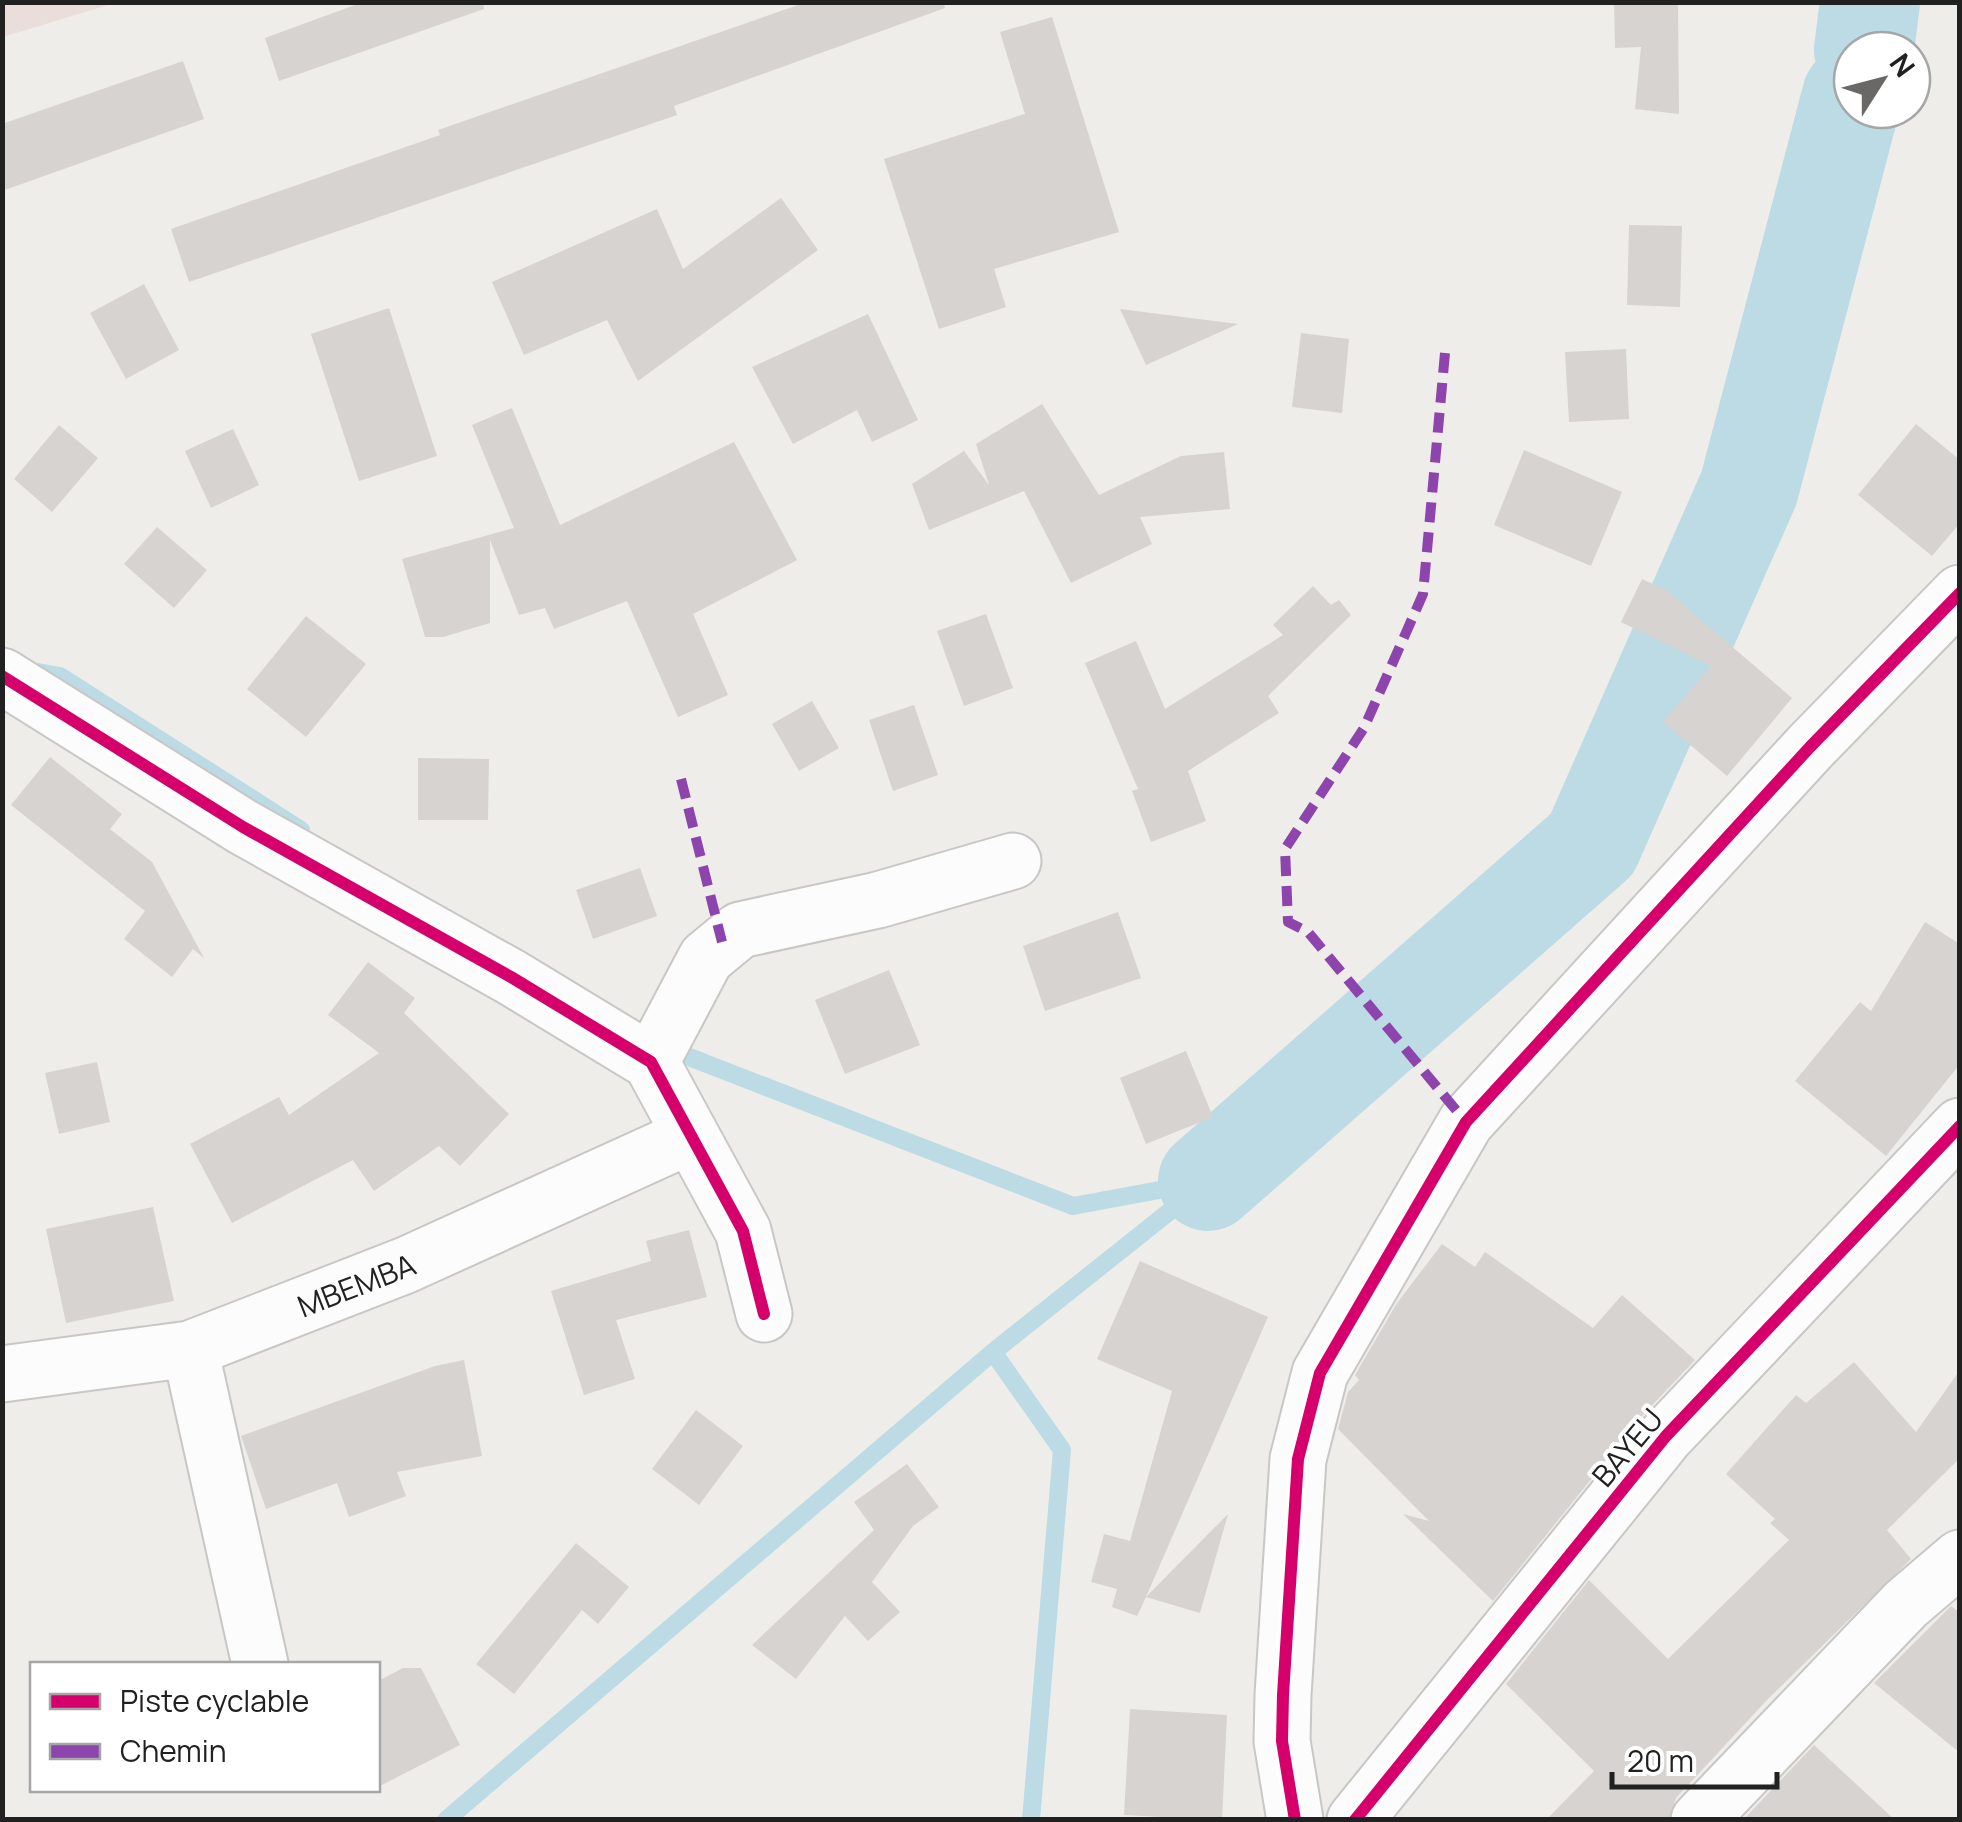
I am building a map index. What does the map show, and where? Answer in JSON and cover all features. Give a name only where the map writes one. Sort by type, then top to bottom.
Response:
[{"type":"street","points":[[1294,1820],[1282,1741],[1283,1695],[1298,1460],[1320,1373],[1466,1122],[1810,747],[1960,593]]},
{"type":"street","points":[[2,676],[243,827],[511,977],[651,1062],[743,1231],[764,1314]]},
{"type":"street","points":[[651,1062],[706,958],[740,930],[878,900],[1013,861]]},
{"type":"street","name":"BAYEU","points":[[1354,1820],[1666,1436],[1960,1126]]},
{"type":"street","name":"MBEMBA","points":[[2,1374],[190,1348],[406,1265],[690,1136]]},
{"type":"street","points":[[190,1348],[260,1662]]},
{"type":"street","points":[[1699,1820],[1906,1604],[1960,1558]]},
{"type":"shaded area","points":[[3,2],[115,2],[115,3],[3,37]]},
{"type":"building","points":[[363,2],[483,2],[484,9],[279,81],[265,38]]},
{"type":"building","points":[[807,2],[944,2],[945,8],[674,106],[677,115],[189,282],[171,229],[440,135],[438,130]]},
{"type":"building","points":[[1614,2],[1678,2],[1679,114],[1635,109],[1641,47],[1615,48]]},
{"type":"building","points":[[1052,17],[1119,232],[994,269],[1006,307],[939,329],[884,159],[1025,114],[1000,32]]},
{"type":"building","points":[[183,61],[204,119],[2,191],[2,124]]},
{"type":"building","points":[[781,198],[818,250],[638,381],[607,320],[524,355],[492,282],[657,209],[683,269]]},
{"type":"building","points":[[1629,225],[1682,226],[1680,307],[1627,305]]},
{"type":"building","points":[[144,284],[179,350],[126,379],[90,313]]},
{"type":"building","points":[[389,308],[437,456],[359,481],[311,334]]},
{"type":"building","points":[[1120,309],[1238,324],[1146,365]]},
{"type":"building","points":[[868,314],[918,420],[872,442],[857,410],[793,444],[752,367]]},
{"type":"building","points":[[1301,333],[1349,339],[1342,413],[1292,407]]},
{"type":"building","points":[[1626,349],[1629,419],[1569,422],[1565,352]]},
{"type":"building","points":[[1042,404],[1099,495],[1181,456],[1224,452],[1230,509],[1140,517],[1152,544],[1071,583],[1024,491],[929,530],[912,484],[964,451],[989,485],[976,444]]},
{"type":"building","points":[[512,408],[560,525],[734,442],[797,560],[693,614],[728,695],[678,717],[627,601],[554,629],[545,608],[519,615],[490,540],[490,623],[443,637],[425,637],[402,559],[514,528],[472,425]]},
{"type":"building","points":[[1916,424],[1960,460],[1960,523],[1932,556],[1858,495]]},
{"type":"building","points":[[59,425],[98,458],[52,512],[14,479]]},
{"type":"building","points":[[233,429],[259,485],[211,508],[185,451]]},
{"type":"building","points":[[1524,450],[1622,492],[1591,566],[1494,525]]},
{"type":"building","points":[[157,527],[207,570],[174,608],[124,564]]},
{"type":"building","points":[[1642,579],[1666,590],[1792,698],[1727,776],[1663,722],[1711,666],[1621,622]]},
{"type":"building","points":[[1313,586],[1331,605],[1339,600],[1351,615],[1268,696],[1279,713],[1188,771],[1206,821],[1151,842],[1132,791],[1138,789],[1085,663],[1136,641],[1165,709],[1283,635],[1273,625]]},
{"type":"building","points":[[986,614],[1013,688],[964,706],[937,631]]},
{"type":"building","points":[[306,616],[366,664],[306,737],[247,689]]},
{"type":"building","points":[[812,701],[839,748],[799,771],[772,724]]},
{"type":"building","points":[[914,705],[938,775],[893,791],[869,720]]},
{"type":"building","points":[[50,757],[122,814],[110,829],[152,862],[204,958],[193,949],[172,977],[124,939],[145,911],[11,805]]},
{"type":"building","points":[[418,758],[489,759],[488,820],[418,820]]},
{"type":"building","points":[[640,868],[657,916],[593,939],[576,890]]},
{"type":"building","points":[[1118,912],[1141,978],[1045,1011],[1023,946]]},
{"type":"building","points":[[1925,922],[1960,944],[1960,1064],[1886,1156],[1795,1081],[1860,1002],[1871,1011]]},
{"type":"building","points":[[368,962],[415,998],[404,1013],[509,1114],[460,1166],[439,1146],[374,1191],[353,1160],[232,1223],[190,1144],[279,1097],[289,1115],[379,1053],[328,1015]]},
{"type":"building","points":[[889,970],[920,1045],[845,1074],[815,1000]]},
{"type":"building","points":[[1186,1051],[1213,1117],[1146,1144],[1120,1078]]},
{"type":"building","points":[[97,1062],[110,1122],[59,1134],[45,1073]]},
{"type":"building","points":[[153,1207],[174,1301],[66,1323],[46,1229]]},
{"type":"building","points":[[689,1230],[707,1297],[616,1320],[635,1379],[584,1395],[551,1291],[651,1261],[646,1241]]},
{"type":"building","points":[[1442,1244],[1475,1267],[1485,1252],[1593,1328],[1622,1295],[1695,1360],[1642,1416],[1493,1601],[1403,1514],[1429,1521],[1338,1429],[1348,1392],[1359,1380],[1355,1375],[1397,1303]]},
{"type":"building","points":[[1140,1261],[1268,1317],[1137,1616],[1112,1607],[1117,1589],[1091,1582],[1104,1534],[1130,1541],[1172,1391],[1097,1359]]},
{"type":"building","points":[[464,1360],[482,1456],[397,1472],[406,1496],[349,1517],[337,1483],[266,1509],[241,1436],[435,1366]]},
{"type":"building","points":[[1854,1362],[1916,1432],[1960,1370],[1960,1458],[1887,1530],[1911,1559],[1766,1701],[1676,1798],[1669,1820],[1546,1820],[1594,1771],[1506,1684],[1589,1580],[1668,1659],[1789,1540],[1770,1523],[1775,1519],[1726,1474],[1796,1395],[1806,1403]]},
{"type":"building","points":[[696,1410],[743,1446],[699,1505],[652,1469]]},
{"type":"building","points":[[907,1464],[939,1507],[913,1526],[872,1582],[900,1612],[868,1641],[845,1616],[796,1679],[752,1645],[874,1530],[854,1502]]},
{"type":"building","points":[[1228,1514],[1200,1613],[1146,1597]]},
{"type":"building","points":[[576,1543],[629,1587],[598,1624],[582,1610],[514,1694],[476,1664]]},
{"type":"building","points":[[1951,1606],[1960,1613],[1960,1753],[1874,1683]]},
{"type":"building","points":[[403,1668],[421,1668],[460,1745],[380,1786],[380,1680]]},
{"type":"building","points":[[1130,1709],[1227,1715],[1222,1820],[1124,1815]]},
{"type":"building","points":[[1814,1745],[1895,1820],[1743,1820]]},
{"type":"waterway","points":[[1866,30],[1870,2]]},
{"type":"waterway","points":[[1208,1181],[1592,844],[1749,488],[1843,130]]},
{"type":"waterway","points":[[32,671],[60,676],[301,830]]},
{"type":"waterway","points":[[666,1048],[1073,1206],[1208,1181]]},
{"type":"waterway","points":[[446,1820],[993,1352],[1204,1184]]},
{"type":"waterway","points":[[993,1352],[1062,1450],[1031,1820]]},
{"type":"marked path","points":[[1445,353],[1423,594],[1364,728],[1285,849],[1288,922],[1308,932],[1466,1122]]},
{"type":"marked path","points":[[681,779],[722,942]]},
{"type":"cycle path","points":[[1295,1820],[1282,1741],[1283,1695],[1298,1459],[1320,1373],[1466,1122],[1810,747],[1960,593]]},
{"type":"cycle path","points":[[2,676],[243,827],[511,977],[651,1062],[743,1231],[764,1314]]},
{"type":"cycle path","points":[[1355,1820],[1666,1436],[1960,1126]]}]
